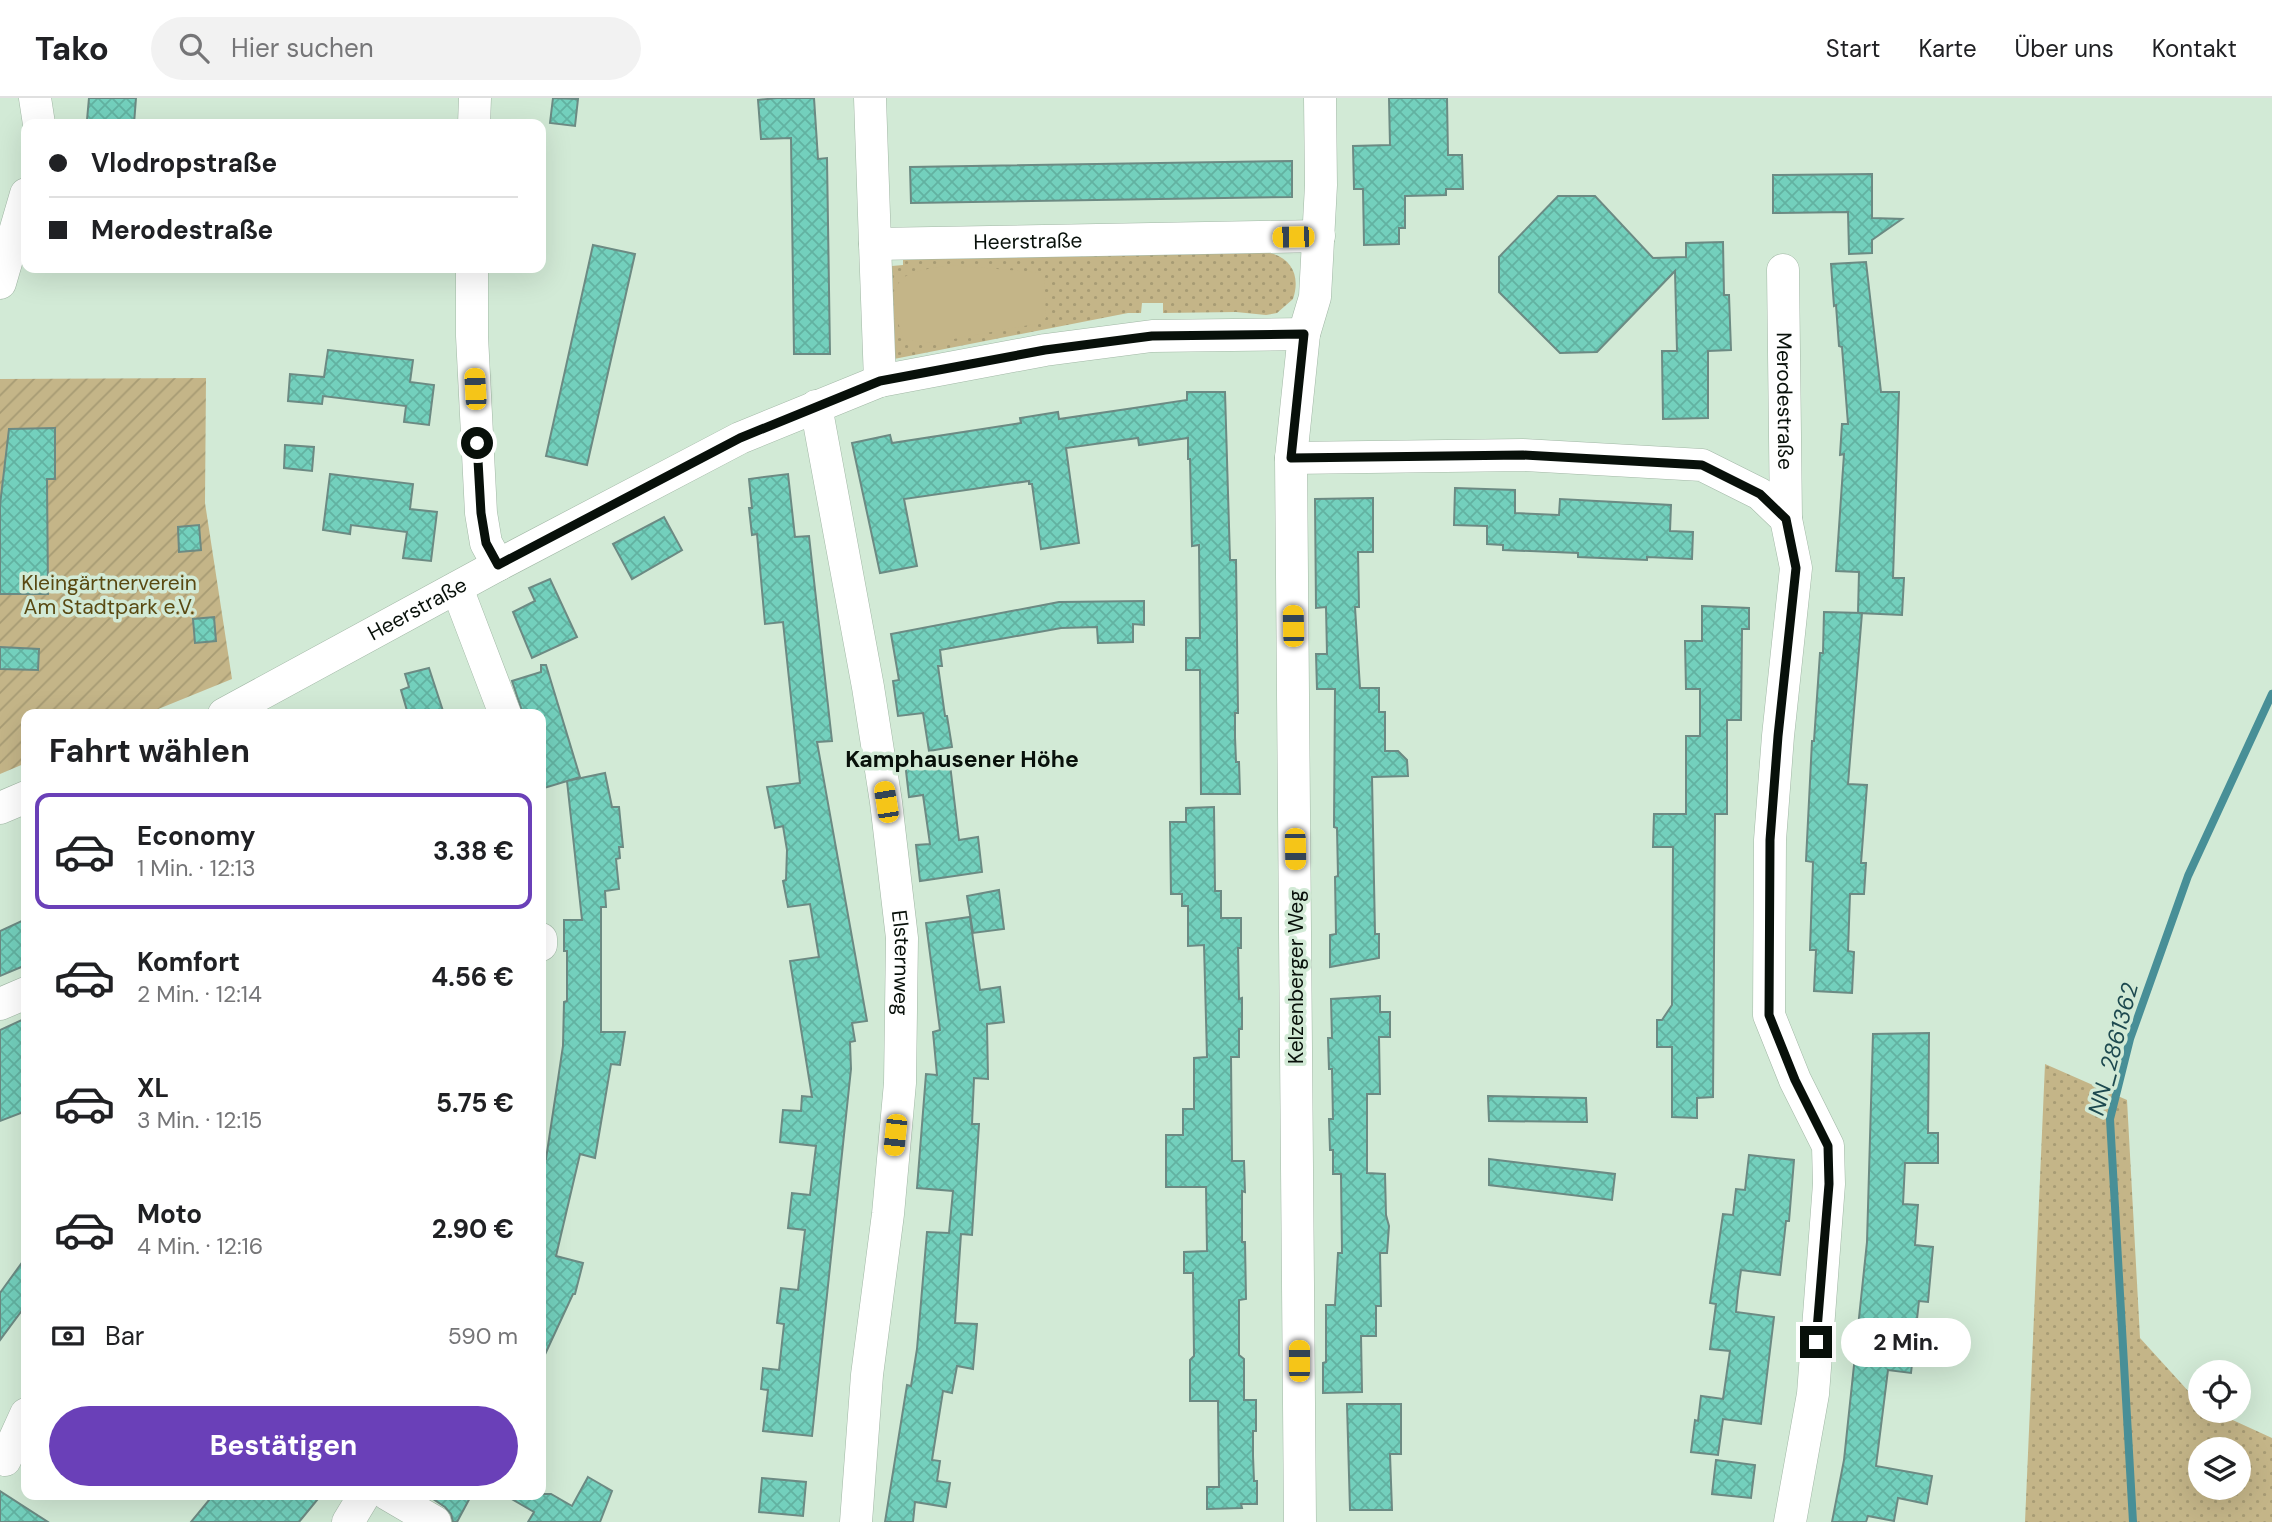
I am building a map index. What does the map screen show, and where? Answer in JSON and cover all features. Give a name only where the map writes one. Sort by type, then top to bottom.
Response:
[{"type":"street","points":[[36,98],[38,119]]},
{"type":"street","points":[[474,119],[475,98]]},
{"type":"street","points":[[870,98],[880,381]]},
{"type":"street","name":"Kelzenberger Weg","points":[[1300,1522],[1291,458],[1304,334],[1315,297],[1319,236],[1320,98]]},
{"type":"street","points":[[0,283],[21,211]]},
{"type":"street","name":"Heerstraße","points":[[875,244],[1319,236]]},
{"type":"street","name":"Merodestraße","points":[[1783,270],[1786,519],[1796,568],[1770,840],[1769,1015],[1795,1080],[1828,1146],[1829,1184],[1813,1394],[1790,1522]]},
{"type":"street","points":[[472,273],[472,336],[481,513],[486,543],[498,565]]},
{"type":"street","name":"Heerstraße","points":[[232,709],[740,438],[880,381],[1045,350],[1152,336],[1304,334]]},
{"type":"street","name":"Elsternweg","points":[[816,406],[872,713],[886,802],[902,938],[900,1083],[888,1214],[867,1375],[856,1522]]},
{"type":"street","points":[[1291,458],[1523,455],[1702,465],[1760,494],[1786,519]]},
{"type":"street","points":[[457,589],[503,709]]},
{"type":"street","points":[[0,808],[21,799]]},
{"type":"street","points":[[0,1004],[21,995]]},
{"type":"street","points":[[5,1460],[21,1425]]},
{"type":"street","points":[[348,1522],[361,1500]]},
{"type":"street","points":[[397,1500],[435,1522]]},
{"type":"green space","points":[[1265,252],[1287,262],[1295,275],[1293,299],[1277,313],[1163,313],[1163,303],[1142,303],[1141,313],[1128,313],[894,359],[892,266],[903,265],[903,257]]},
{"type":"green space","points":[[949,265],[1044,273],[1046,318],[1040,323],[932,343],[904,340],[895,304],[897,286],[910,274]]},
{"type":"green space","name":"Kleingärtnerverein Am Stadtpark e.V.","points":[[206,378],[205,503],[232,679],[158,709],[21,709],[21,765],[0,774],[0,379]]},
{"type":"green space","points":[[2045,1064],[2127,1100],[2140,1338],[2188,1391],[2188,1423],[2239,1423],[2272,1438],[2272,1522],[2025,1522]]},
{"type":"building","points":[[89,98],[136,98],[134,119],[87,119]]},
{"type":"building","points":[[553,98],[578,99],[575,126],[550,123]]},
{"type":"building","points":[[814,98],[818,159],[827,158],[830,354],[794,354],[791,138],[761,139],[758,100]]},
{"type":"building","points":[[1389,98],[1447,98],[1448,155],[1462,155],[1463,189],[1446,189],[1446,195],[1405,196],[1405,228],[1399,228],[1399,244],[1364,245],[1363,189],[1354,189],[1353,146],[1390,145]]},
{"type":"building","points":[[1292,161],[1292,197],[911,203],[910,167]]},
{"type":"building","points":[[1872,174],[1872,218],[1902,219],[1872,240],[1872,253],[1849,254],[1848,212],[1773,213],[1773,175]]},
{"type":"building","points":[[1558,196],[1595,196],[1653,258],[1686,257],[1686,243],[1723,242],[1724,295],[1729,295],[1731,350],[1708,351],[1708,418],[1663,419],[1662,351],[1677,351],[1675,271],[1597,352],[1560,353],[1499,292],[1499,257]]},
{"type":"building","points":[[593,245],[635,254],[587,465],[546,456]]},
{"type":"building","points":[[1866,262],[1881,392],[1899,392],[1893,578],[1904,578],[1902,615],[1858,613],[1859,572],[1836,571],[1844,454],[1840,455],[1842,424],[1848,424],[1842,347],[1839,346],[1831,264]]},
{"type":"building","points":[[328,350],[413,360],[410,382],[434,385],[429,425],[404,422],[406,406],[323,396],[322,404],[288,401],[290,374],[324,377]]},
{"type":"building","points":[[1187,392],[1225,392],[1230,560],[1236,560],[1238,713],[1235,713],[1235,737],[1240,794],[1201,794],[1200,670],[1186,670],[1186,638],[1200,638],[1199,545],[1192,546],[1188,438],[1139,445],[1138,438],[1066,448],[1079,543],[1041,549],[1032,484],[1029,484],[1029,481],[904,499],[917,566],[880,573],[852,443],[890,435],[892,443],[1021,423],[1020,418],[1058,412],[1059,419],[1187,400]]},
{"type":"building","points":[[55,428],[55,479],[47,479],[48,594],[0,594],[0,505],[9,429]]},
{"type":"building","points":[[285,445],[314,447],[312,471],[284,468]]},
{"type":"building","points":[[330,474],[413,484],[410,509],[437,512],[431,561],[403,558],[407,532],[351,525],[350,534],[323,530]]},
{"type":"building","points":[[788,474],[795,537],[809,536],[832,741],[817,742],[867,1021],[852,1023],[855,1041],[850,1042],[851,1069],[812,1436],[763,1431],[768,1390],[761,1389],[763,1368],[779,1370],[784,1324],[777,1323],[781,1288],[798,1290],[805,1230],[788,1228],[792,1193],[810,1195],[816,1146],[780,1142],[783,1110],[801,1111],[802,1096],[812,1097],[790,961],[819,957],[810,904],[788,907],[783,881],[786,880],[787,850],[783,826],[775,828],[767,787],[800,783],[783,622],[765,624],[757,534],[752,535],[749,508],[752,508],[749,479]]},
{"type":"building","points":[[1455,488],[1515,490],[1515,513],[1559,515],[1560,499],[1671,505],[1670,531],[1693,532],[1692,559],[1578,557],[1578,553],[1503,550],[1503,545],[1487,544],[1487,526],[1454,525]]},
{"type":"building","points":[[1373,498],[1373,552],[1358,552],[1359,607],[1355,607],[1360,688],[1379,688],[1379,712],[1385,712],[1385,751],[1398,751],[1407,760],[1408,776],[1372,777],[1375,934],[1379,934],[1379,958],[1330,967],[1330,935],[1336,934],[1335,877],[1338,876],[1337,828],[1334,827],[1335,689],[1317,689],[1316,654],[1327,654],[1326,607],[1316,608],[1315,499]]},
{"type":"building","points":[[664,517],[682,550],[632,579],[613,544]]},
{"type":"building","points":[[199,525],[201,550],[179,552],[178,527]]},
{"type":"building","points":[[550,579],[577,637],[532,658],[513,612],[535,601],[529,588]]},
{"type":"building","points":[[1144,601],[1144,625],[1133,624],[1133,642],[1098,643],[1097,627],[1061,628],[940,650],[942,666],[938,666],[952,747],[929,751],[923,713],[898,716],[893,681],[899,680],[891,634],[1059,602]]},
{"type":"building","points":[[1702,606],[1749,608],[1749,629],[1742,629],[1741,720],[1727,720],[1727,814],[1715,814],[1713,1097],[1697,1098],[1697,1118],[1672,1117],[1672,1047],[1657,1047],[1657,1020],[1662,1020],[1672,1005],[1673,847],[1653,847],[1654,814],[1686,814],[1686,736],[1700,736],[1700,689],[1686,689],[1685,641],[1702,641]]},
{"type":"building","points":[[1824,612],[1862,613],[1848,784],[1867,785],[1861,863],[1866,863],[1864,894],[1850,894],[1848,951],[1854,952],[1852,993],[1814,991],[1816,950],[1810,950],[1813,862],[1806,861],[1812,741],[1820,653],[1823,653]]},
{"type":"building","points":[[214,617],[216,641],[195,643],[193,619]]},
{"type":"building","points":[[0,647],[39,649],[38,670],[0,669]]},
{"type":"building","points":[[541,665],[546,665],[580,777],[546,787],[546,709],[521,709],[512,681],[541,672]]},
{"type":"building","points":[[429,668],[442,709],[407,709],[401,690],[409,687],[405,674]]},
{"type":"building","points":[[949,756],[959,840],[978,837],[982,872],[920,881],[916,845],[930,844],[923,795],[909,797],[905,762]]},
{"type":"building","points":[[605,773],[612,807],[619,807],[623,847],[619,847],[620,858],[616,859],[619,889],[605,891],[606,907],[601,907],[601,1032],[625,1032],[620,1065],[611,1064],[595,1158],[580,1154],[556,1256],[583,1263],[575,1294],[546,1352],[546,1159],[563,1046],[564,1002],[567,1001],[564,920],[582,920],[567,781]]},
{"type":"building","points":[[1214,807],[1215,891],[1221,891],[1221,918],[1241,918],[1241,948],[1238,948],[1242,1029],[1239,1029],[1239,1057],[1231,1057],[1232,1161],[1244,1161],[1242,1242],[1245,1242],[1246,1299],[1239,1300],[1239,1355],[1244,1359],[1244,1400],[1256,1400],[1253,1456],[1257,1504],[1241,1504],[1242,1508],[1207,1509],[1207,1487],[1219,1487],[1218,1401],[1190,1401],[1190,1360],[1194,1356],[1193,1273],[1184,1273],[1184,1252],[1207,1251],[1206,1187],[1166,1187],[1166,1135],[1183,1135],[1183,1109],[1194,1109],[1194,1058],[1207,1057],[1204,945],[1188,946],[1188,906],[1182,906],[1182,894],[1171,894],[1170,822],[1186,822],[1186,808]]},
{"type":"building","points":[[999,890],[1004,929],[973,933],[967,896]]},
{"type":"building","points":[[970,917],[980,990],[1000,987],[1004,1022],[987,1024],[988,1079],[974,1078],[972,1124],[979,1124],[972,1235],[961,1234],[955,1323],[977,1324],[973,1369],[957,1366],[952,1393],[943,1391],[932,1460],[940,1461],[937,1481],[950,1483],[946,1507],[915,1502],[913,1522],[885,1522],[907,1385],[911,1386],[917,1349],[927,1232],[949,1233],[953,1191],[917,1188],[926,1074],[937,1075],[933,1032],[940,1030],[926,923]]},
{"type":"building","points":[[21,921],[21,967],[0,976],[0,931]]},
{"type":"building","points":[[1380,996],[1380,1012],[1390,1012],[1390,1037],[1379,1037],[1380,1094],[1367,1094],[1367,1173],[1385,1174],[1386,1215],[1389,1226],[1387,1253],[1380,1253],[1381,1306],[1376,1306],[1376,1336],[1361,1336],[1362,1392],[1323,1393],[1326,1305],[1335,1305],[1338,1253],[1342,1253],[1341,1174],[1333,1174],[1333,1150],[1330,1150],[1329,1119],[1333,1119],[1328,1038],[1332,1038],[1331,999]]},
{"type":"building","points":[[21,1020],[21,1113],[0,1121],[0,1030]]},
{"type":"building","points":[[1929,1033],[1928,1133],[1938,1133],[1938,1163],[1905,1163],[1903,1204],[1918,1205],[1915,1245],[1933,1247],[1928,1302],[1919,1301],[1911,1373],[1888,1370],[1876,1466],[1932,1476],[1927,1504],[1898,1498],[1894,1521],[1868,1516],[1866,1522],[1832,1522],[1844,1460],[1867,1242],[1873,1034]]},
{"type":"building","points":[[1488,1096],[1586,1098],[1587,1122],[1489,1121]]},
{"type":"building","points":[[1749,1155],[1794,1160],[1789,1221],[1786,1221],[1780,1275],[1741,1270],[1738,1291],[1736,1312],[1774,1317],[1761,1424],[1723,1419],[1718,1455],[1691,1452],[1701,1396],[1723,1399],[1730,1351],[1710,1349],[1716,1304],[1710,1303],[1723,1214],[1733,1215],[1736,1189],[1745,1190]]},
{"type":"building","points":[[1489,1159],[1615,1174],[1612,1200],[1489,1185]]},
{"type":"building","points":[[21,1264],[21,1312],[0,1340],[0,1293]]},
{"type":"building","points":[[1347,1404],[1401,1404],[1401,1454],[1390,1454],[1392,1510],[1350,1510]]},
{"type":"building","points":[[1716,1460],[1755,1465],[1751,1498],[1712,1494]]},
{"type":"building","points":[[588,1477],[612,1491],[600,1522],[528,1522],[534,1512],[513,1500],[546,1500],[546,1494],[551,1494],[572,1506]]},
{"type":"building","points":[[762,1478],[806,1482],[803,1516],[759,1512]]},
{"type":"building","points":[[0,1491],[48,1522],[0,1522]]},
{"type":"building","points":[[209,1500],[317,1500],[299,1522],[191,1522]]},
{"type":"building","points":[[434,1500],[469,1500],[457,1522],[453,1522],[445,1507]]},
{"type":"waterway","name":"NN_2861362","points":[[2133,1522],[2110,1119],[2130,1039],[2188,876],[2272,694]]},
{"type":"district","name":"Kamphausener Höhe","points":[[962,759]]},
{"type":"route","points":[[477,443],[481,513],[486,543],[498,565],[740,438],[880,381],[1045,350],[1152,336],[1304,334],[1291,458],[1523,455],[1702,465],[1760,494],[1786,519],[1796,568],[1770,840],[1769,1015],[1795,1080],[1828,1146],[1829,1184],[1816,1342]]}]
